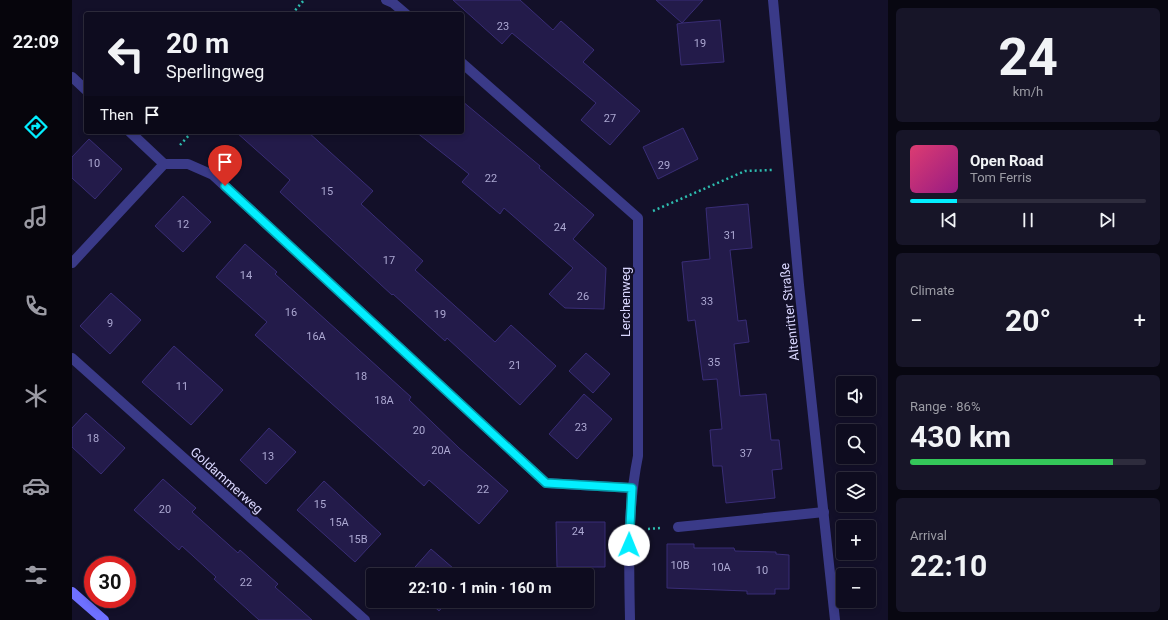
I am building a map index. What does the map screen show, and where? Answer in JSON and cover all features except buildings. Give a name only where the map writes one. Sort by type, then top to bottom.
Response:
[{"type":"street","points":[[386,0],[393,3],[404,12]]},
{"type":"street","name":"Altenritter Straße","points":[[773,0],[799,285],[836,620]]},
{"type":"street","points":[[464,65],[638,218]]},
{"type":"street","points":[[72,77],[84,88]]},
{"type":"street","points":[[132,134],[164,164],[188,164],[213,175],[546,483],[632,488]]},
{"type":"street","points":[[72,263],[164,164]]},
{"type":"street","name":"Lerchenweg","points":[[630,620],[629,530],[632,488],[638,456],[638,218]]},
{"type":"street","name":"Goldammerweg","points":[[72,358],[365,620]]},
{"type":"street","points":[[678,527],[824,512]]},
{"type":"street","points":[[72,592],[104,620]]},
{"type":"path","points":[[294,12],[304,0]]},
{"type":"path","points":[[638,218],[744,171],[789,170]]},
{"type":"path","points":[[629,530],[678,527]]},
{"type":"route","points":[[225,186],[546,483],[632,488],[629,545]]}]
